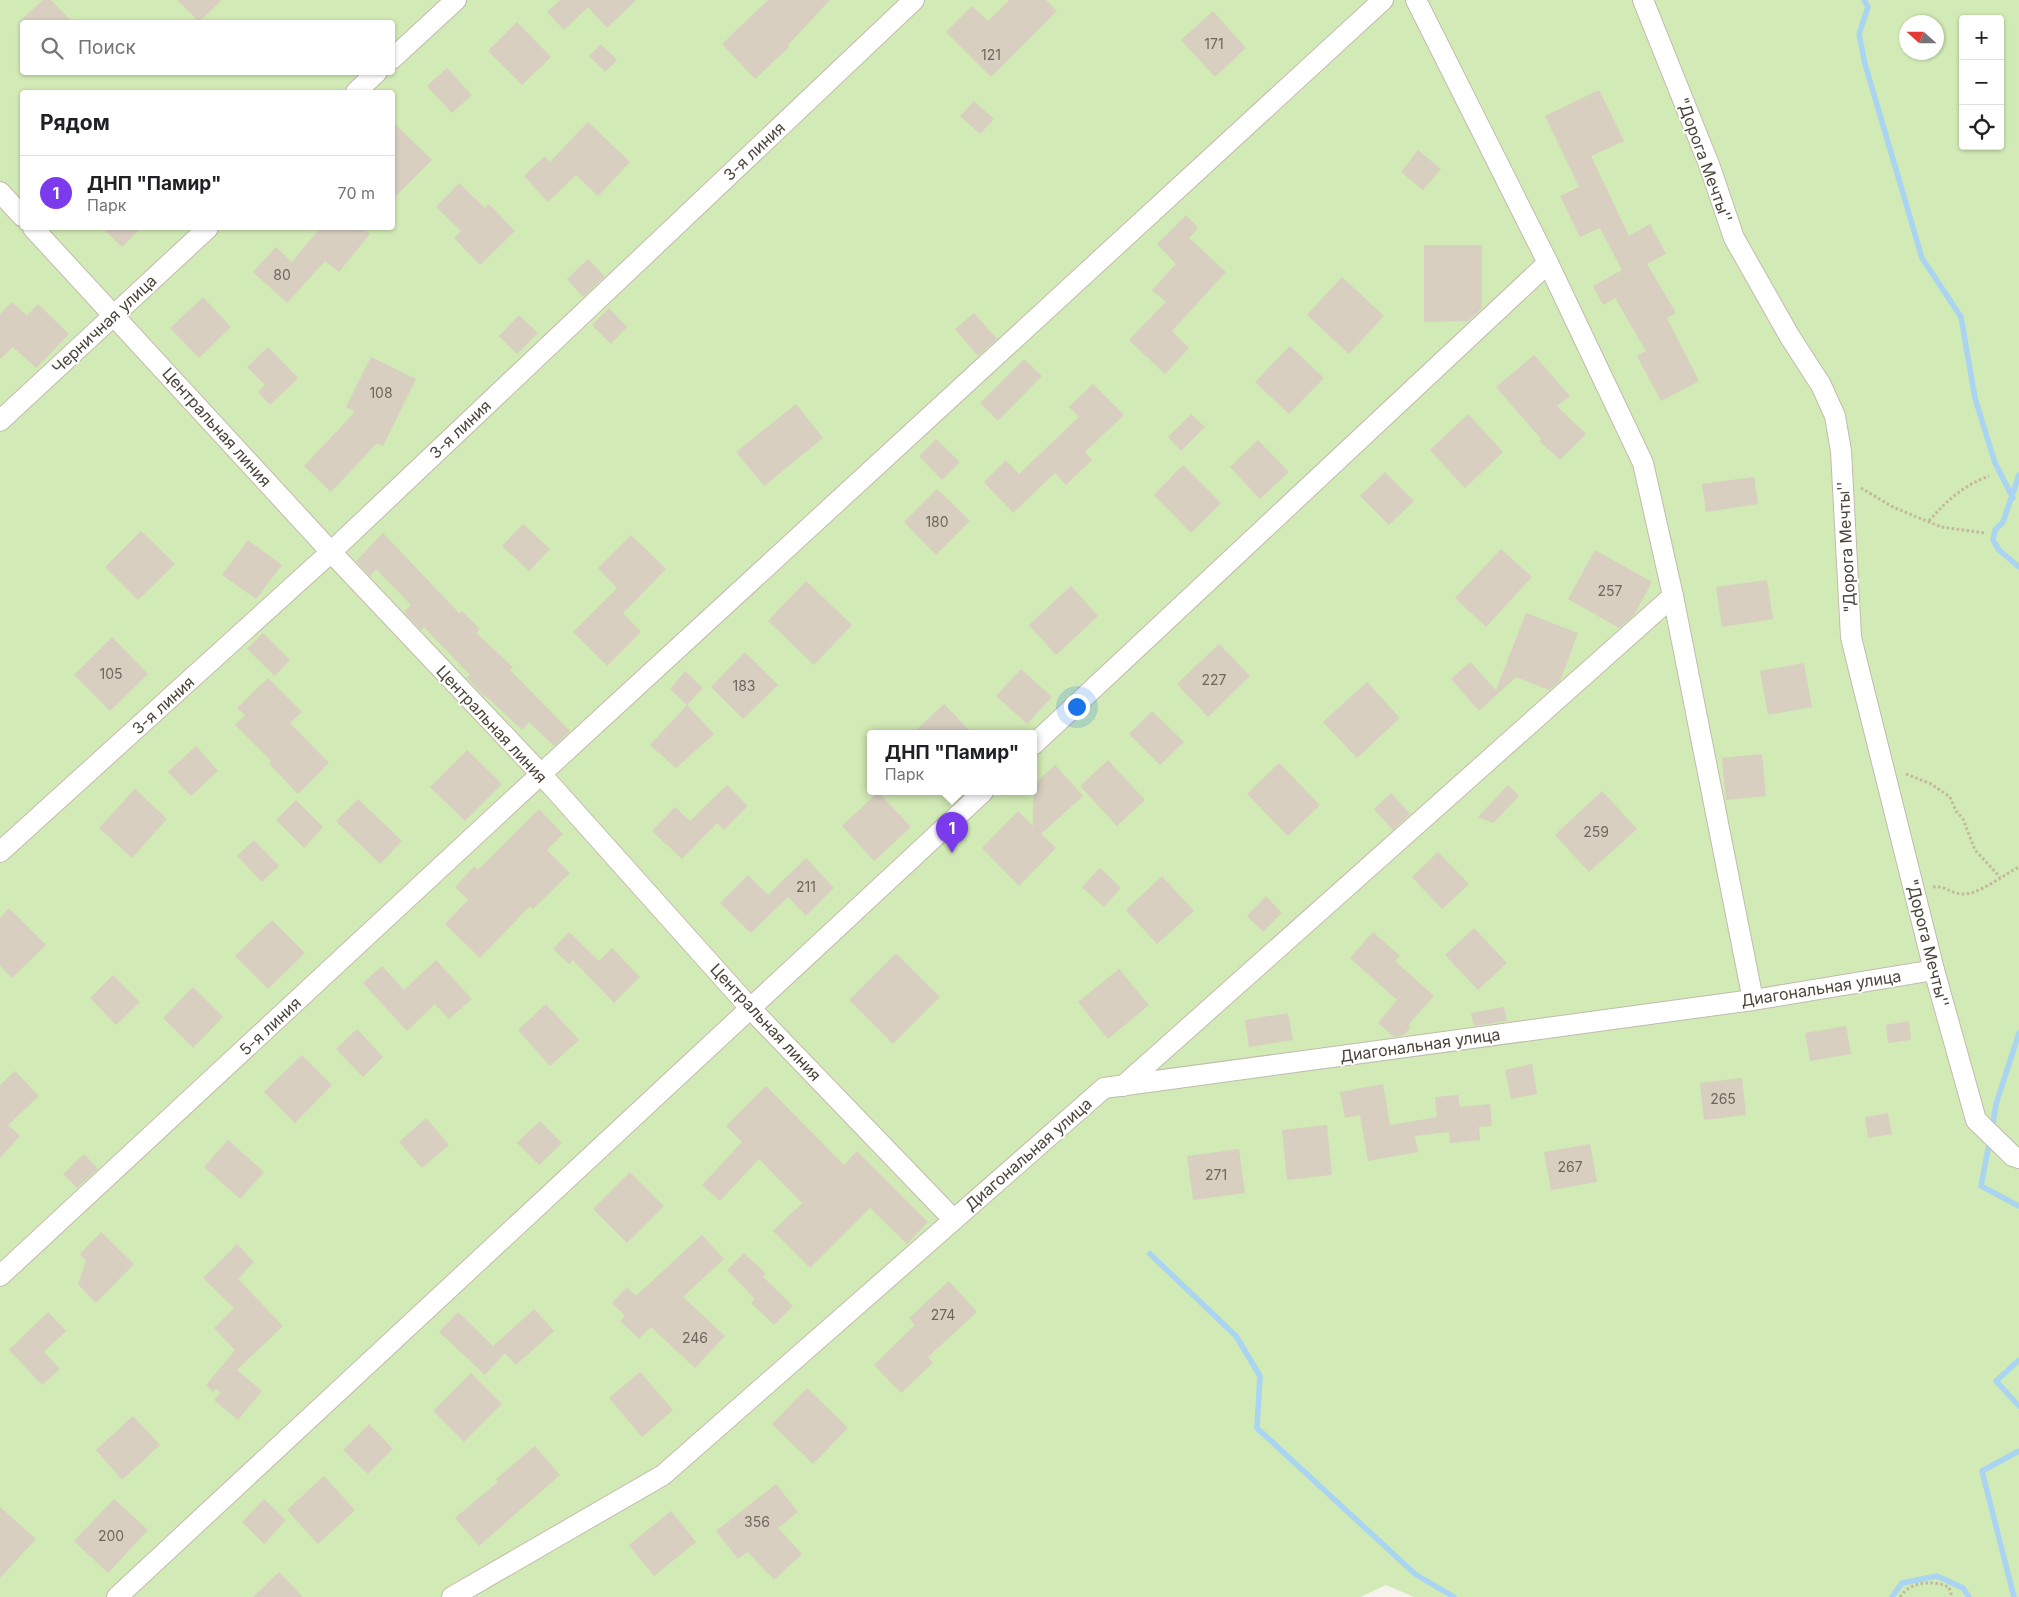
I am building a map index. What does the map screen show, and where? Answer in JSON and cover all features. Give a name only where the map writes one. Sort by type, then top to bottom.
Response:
[{"type":"street","points":[[395,56],[456,0]]},
{"type":"street","name":"3-я линия","points":[[0,852],[331,552],[914,0]]},
{"type":"street","name":"5-я линия","points":[[0,1276],[541,774],[1383,0]]},
{"type":"street","points":[[1416,0],[1548,263],[1643,463],[1673,596],[1753,1000]]},
{"type":"street","name":"\"Дорога Мечты''","points":[[1643,0],[1710,167],[1734,238],[1790,337],[1821,384],[1835,416],[1841,451],[1851,637],[1915,897],[1977,1123],[2016,1157]]},
{"type":"street","points":[[358,90],[375,75]]},
{"type":"street","points":[[0,192],[20,214]]},
{"type":"street","name":"Центральная линия","points":[[35,230],[331,552],[541,774],[751,1009],[953,1218]]},
{"type":"street","name":"Черничная улица","points":[[0,421],[206,230]]},
{"type":"street","points":[[1037,741],[1548,263]]},
{"type":"street","points":[[1123,1086],[1673,596]]},
{"type":"street","points":[[117,1597],[980,795]]},
{"type":"street","name":"Диагональная улица","points":[[452,1597],[663,1475],[953,1218],[1104,1088],[1753,1000],[1934,970]]},
{"type":"path","points":[[1929,521],[1956,493],[1968,484],[1989,476]]},
{"type":"path","points":[[1843,480],[1850,480],[1893,507],[1942,527],[1986,533]]},
{"type":"path","points":[[1880,755],[1890,754],[1898,760],[1906,776],[1931,784],[1950,797],[1956,811],[1963,819],[1975,850],[2000,877]]},
{"type":"path","points":[[1915,897],[1936,886],[1965,894],[1979,890],[2019,867]]},
{"type":"path","points":[[1900,1597],[1905,1589],[1920,1583],[1940,1584],[1949,1587],[1952,1597]]},
{"type":"green space","points":[[0,0],[2019,0],[2019,1597],[1414,1597],[1386,1585],[1360,1597],[0,1597]]},
{"type":"building","points":[[43,0],[51,0],[70,20],[21,20]]},
{"type":"building","points":[[177,0],[222,0],[201,20],[197,20]]},
{"type":"building","points":[[560,0],[636,0],[607,28],[588,7],[564,30],[547,12]]},
{"type":"building","points":[[768,0],[830,0],[788,45],[789,47],[755,79],[722,44]]},
{"type":"building","points":[[1009,0],[1046,0],[1057,11],[991,77],[946,32],[972,6],[988,21]]},
{"type":"building","points":[[1213,11],[1246,48],[1215,77],[1181,40]]},
{"type":"building","points":[[517,22],[551,57],[522,85],[488,51]]},
{"type":"building","points":[[601,44],[617,60],[605,72],[589,56]]},
{"type":"building","points":[[447,68],[472,95],[452,113],[427,86]]},
{"type":"building","points":[[1599,90],[1624,141],[1591,156],[1629,236],[1650,224],[1666,254],[1647,264],[1676,313],[1667,318],[1699,381],[1661,401],[1637,356],[1646,351],[1615,298],[1603,305],[1593,286],[1622,270],[1600,228],[1580,237],[1560,196],[1579,187],[1545,116]]},
{"type":"building","points":[[974,101],[994,119],[980,134],[960,116]]},
{"type":"building","points":[[588,122],[630,162],[598,196],[576,175],[548,202],[524,176],[545,156],[550,162]]},
{"type":"building","points":[[395,124],[432,160],[395,197]]},
{"type":"building","points":[[1418,150],[1441,169],[1423,190],[1401,172]]},
{"type":"building","points":[[459,183],[485,208],[489,204],[515,231],[480,265],[454,238],[461,231],[436,207]]},
{"type":"building","points":[[1186,215],[1198,228],[1189,238],[1226,272],[1172,331],[1189,348],[1165,374],[1129,340],[1166,302],[1152,290],[1176,264],[1157,244]]},
{"type":"building","points":[[104,230],[139,230],[122,247]]},
{"type":"building","points":[[318,230],[364,230],[370,234],[339,272],[325,261],[287,303],[253,272],[276,247],[292,262]]},
{"type":"building","points":[[1424,245],[1482,245],[1482,308],[1468,321],[1424,322]]},
{"type":"building","points":[[588,259],[605,276],[583,297],[567,279]]},
{"type":"building","points":[[1342,277],[1384,316],[1349,354],[1307,315]]},
{"type":"building","points":[[203,297],[231,327],[199,358],[170,328]]},
{"type":"building","points":[[12,302],[27,316],[38,304],[69,334],[36,368],[13,347],[0,359],[0,314]]},
{"type":"building","points":[[609,308],[627,327],[611,344],[592,325]]},
{"type":"building","points":[[974,313],[997,339],[978,356],[955,329]]},
{"type":"building","points":[[519,315],[538,333],[517,354],[499,336]]},
{"type":"building","points":[[1290,346],[1324,378],[1289,414],[1255,382]]},
{"type":"building","points":[[268,347],[298,378],[270,405],[258,392],[265,385],[247,367]]},
{"type":"building","points":[[1534,355],[1570,396],[1557,406],[1586,434],[1560,460],[1539,441],[1541,439],[1496,387]]},
{"type":"building","points":[[371,357],[416,379],[383,446],[377,443],[331,492],[304,466],[355,412],[346,407]]},
{"type":"building","points":[[1024,359],[1042,376],[998,421],[980,403]]},
{"type":"building","points":[[1093,384],[1124,415],[1085,452],[1092,460],[1066,485],[1055,473],[1013,513],[984,482],[1006,460],[1019,474],[1079,417],[1069,407]]},
{"type":"building","points":[[796,404],[823,438],[764,486],[736,452]]},
{"type":"building","points":[[1191,414],[1205,427],[1181,451],[1168,437]]},
{"type":"building","points":[[1468,414],[1503,452],[1465,488],[1430,450]]},
{"type":"building","points":[[936,439],[960,462],[942,480],[919,456]]},
{"type":"building","points":[[1258,440],[1289,472],[1260,499],[1230,467]]},
{"type":"building","points":[[1183,465],[1221,503],[1191,533],[1154,495]]},
{"type":"building","points":[[1385,472],[1414,501],[1389,525],[1360,496]]},
{"type":"building","points":[[1754,477],[1758,504],[1706,512],[1702,484]]},
{"type":"building","points":[[937,489],[970,521],[936,555],[904,522]]},
{"type":"building","points":[[523,524],[550,549],[529,571],[502,546]]},
{"type":"building","points":[[141,531],[175,564],[138,600],[105,567]]},
{"type":"building","points":[[383,533],[459,613],[462,611],[480,629],[476,633],[513,667],[510,670],[570,731],[554,746],[529,722],[522,730],[485,697],[467,678],[470,675],[424,627],[421,630],[404,612],[411,605],[376,569],[370,576],[356,561]]},
{"type":"building","points":[[631,535],[666,569],[623,613],[641,632],[607,666],[573,632],[617,588],[598,568]]},
{"type":"building","points":[[248,540],[282,565],[256,599],[222,575]]},
{"type":"building","points":[[1501,549],[1532,577],[1486,627],[1455,598]]},
{"type":"building","points":[[1595,550],[1652,582],[1634,615],[1619,628],[1568,599]]},
{"type":"building","points":[[1767,580],[1773,619],[1722,627],[1716,587]]},
{"type":"building","points":[[806,581],[852,625],[814,665],[768,621]]},
{"type":"building","points":[[1071,586],[1098,616],[1056,655],[1029,625]]},
{"type":"building","points":[[1526,613],[1578,633],[1560,681],[1549,690],[1516,677],[1479,711],[1451,679],[1470,662],[1496,690]]},
{"type":"building","points":[[263,633],[290,660],[275,676],[247,649]]},
{"type":"building","points":[[112,637],[148,674],[110,711],[74,675]]},
{"type":"building","points":[[1219,644],[1250,676],[1208,717],[1177,684]]},
{"type":"building","points":[[745,652],[778,685],[743,719],[711,687]]},
{"type":"building","points":[[1804,663],[1812,707],[1768,715],[1760,671]]},
{"type":"building","points":[[1021,669],[1052,697],[1027,724],[996,696]]},
{"type":"building","points":[[685,671],[703,688],[687,705],[670,689]]},
{"type":"building","points":[[268,678],[302,712],[290,723],[329,763],[298,794],[269,764],[271,761],[235,725],[245,715],[237,708]]},
{"type":"building","points":[[1367,682],[1400,718],[1357,758],[1323,722]]},
{"type":"building","points":[[944,704],[969,730],[916,730]]},
{"type":"building","points":[[687,705],[714,734],[676,768],[650,745]]},
{"type":"building","points":[[1152,711],[1184,742],[1160,765],[1129,734]]},
{"type":"building","points":[[196,746],[218,771],[191,796],[168,772]]},
{"type":"building","points":[[467,750],[502,784],[465,821],[430,787]]},
{"type":"building","points":[[1762,754],[1766,796],[1726,800],[1722,758]]},
{"type":"building","points":[[1108,760],[1145,800],[1117,826],[1080,786]]},
{"type":"building","points":[[1279,763],[1320,805],[1288,836],[1247,794]]},
{"type":"building","points":[[1055,765],[1083,796],[1041,834],[1056,848],[1019,886],[982,848],[1018,811],[1033,826],[1033,795],[1037,795],[1037,781]]},
{"type":"building","points":[[727,785],[748,806],[724,830],[717,823],[682,859],[652,831],[675,807],[690,821]]},
{"type":"building","points":[[1508,785],[1519,796],[1493,823],[1478,817]]},
{"type":"building","points":[[135,789],[167,819],[132,858],[99,828]]},
{"type":"building","points":[[1602,791],[1637,829],[1589,872],[1555,835]]},
{"type":"building","points":[[1391,793],[1410,814],[1393,830],[1374,809]]},
{"type":"building","points":[[875,795],[881,795],[911,827],[874,861],[842,826]]},
{"type":"building","points":[[358,799],[402,841],[380,864],[336,821]]},
{"type":"building","points":[[296,800],[323,827],[304,848],[276,820]]},
{"type":"building","points":[[539,809],[563,834],[547,850],[570,873],[533,909],[530,906],[480,958],[445,924],[468,900],[455,887],[474,866],[478,870]]},
{"type":"building","points":[[254,840],[279,866],[262,882],[237,856]]},
{"type":"building","points":[[1438,852],[1469,884],[1442,909],[1412,877]]},
{"type":"building","points":[[806,858],[834,888],[806,916],[788,897],[751,933],[720,903],[748,875],[768,895]]},
{"type":"building","points":[[1100,868],[1121,888],[1104,907],[1082,887]]},
{"type":"building","points":[[1162,876],[1194,911],[1157,944],[1126,910]]},
{"type":"building","points":[[1266,896],[1282,913],[1263,932],[1247,916]]},
{"type":"building","points":[[9,908],[46,945],[12,978],[0,966],[0,918]]},
{"type":"building","points":[[272,920],[305,953],[268,989],[235,956]]},
{"type":"building","points":[[1474,928],[1507,963],[1478,990],[1445,955]]},
{"type":"building","points":[[569,932],[599,961],[612,948],[640,977],[614,1003],[573,960],[569,964],[553,949]]},
{"type":"building","points":[[1373,932],[1400,956],[1395,961],[1434,996],[1408,1025],[1411,1027],[1404,1035],[1394,1037],[1378,1023],[1397,1000],[1350,958]]},
{"type":"building","points":[[896,953],[940,997],[893,1044],[849,1000]]},
{"type":"building","points":[[436,960],[472,999],[449,1019],[435,1004],[407,1031],[363,983],[382,966],[404,990]]},
{"type":"building","points":[[1119,969],[1149,1005],[1108,1039],[1078,1002]]},
{"type":"building","points":[[113,975],[140,1002],[116,1025],[90,998]]},
{"type":"building","points":[[193,987],[223,1017],[193,1048],[163,1018]]},
{"type":"building","points":[[546,1004],[579,1040],[550,1066],[518,1030]]},
{"type":"building","points":[[1504,1007],[1507,1021],[1474,1026],[1471,1013]]},
{"type":"building","points":[[1288,1013],[1293,1040],[1249,1047],[1245,1020]]},
{"type":"building","points":[[1909,1021],[1911,1040],[1888,1043],[1886,1025]]},
{"type":"building","points":[[1846,1026],[1851,1054],[1810,1061],[1805,1033]]},
{"type":"building","points":[[357,1029],[383,1057],[363,1077],[336,1049]]},
{"type":"building","points":[[302,1055],[332,1085],[295,1123],[264,1092]]},
{"type":"building","points":[[1532,1064],[1537,1094],[1511,1099],[1505,1070]]},
{"type":"building","points":[[15,1071],[39,1096],[8,1125],[20,1136],[0,1158],[0,1085]]},
{"type":"building","points":[[1742,1078],[1746,1115],[1704,1120],[1700,1083]]},
{"type":"building","points":[[1383,1084],[1390,1125],[1437,1117],[1435,1097],[1458,1095],[1460,1107],[1490,1104],[1492,1126],[1479,1127],[1480,1140],[1450,1143],[1449,1132],[1415,1136],[1418,1152],[1368,1161],[1360,1115],[1345,1118],[1340,1092]]},
{"type":"building","points":[[766,1086],[844,1165],[857,1151],[928,1222],[907,1244],[870,1208],[810,1268],[773,1231],[802,1203],[759,1159],[720,1201],[702,1185],[742,1142],[726,1126]]},
{"type":"building","points":[[1888,1113],[1892,1134],[1868,1138],[1865,1117]]},
{"type":"building","points":[[426,1118],[449,1145],[422,1168],[399,1142]]},
{"type":"building","points":[[540,1121],[562,1143],[539,1165],[517,1143]]},
{"type":"building","points":[[1327,1125],[1332,1175],[1287,1180],[1282,1130]]},
{"type":"building","points":[[228,1140],[264,1172],[240,1199],[204,1167]]},
{"type":"building","points":[[1590,1144],[1597,1182],[1551,1190],[1544,1152]]},
{"type":"building","points":[[1239,1149],[1245,1193],[1193,1200],[1187,1156]]},
{"type":"building","points":[[84,1154],[98,1169],[77,1188],[63,1174]]},
{"type":"building","points":[[630,1172],[664,1206],[627,1243],[593,1209]]},
{"type":"building","points":[[101,1232],[134,1264],[96,1303],[78,1284],[86,1261],[80,1254]]},
{"type":"building","points":[[702,1235],[724,1259],[683,1297],[725,1336],[695,1368],[651,1327],[639,1339],[620,1321],[625,1316],[612,1303],[627,1287],[636,1296]]},
{"type":"building","points":[[237,1244],[254,1262],[238,1279],[283,1326],[237,1370],[262,1391],[238,1420],[214,1400],[221,1393],[216,1389],[213,1392],[206,1385],[235,1350],[214,1328],[234,1308],[203,1278]]},
{"type":"building","points":[[744,1253],[766,1274],[763,1277],[793,1306],[774,1325],[751,1303],[755,1299],[727,1270]]},
{"type":"building","points":[[949,1281],[977,1312],[928,1357],[933,1363],[901,1393],[874,1365],[915,1325],[909,1318]]},
{"type":"building","points":[[534,1309],[554,1331],[516,1365],[505,1353],[485,1375],[439,1332],[458,1312],[493,1346]]},
{"type":"building","points":[[48,1312],[66,1331],[44,1352],[60,1369],[42,1385],[9,1350]]},
{"type":"building","points":[[640,1372],[673,1410],[642,1437],[609,1398]]},
{"type":"building","points":[[471,1373],[502,1404],[464,1442],[433,1411]]},
{"type":"building","points":[[807,1388],[848,1428],[813,1464],[772,1424]]},
{"type":"building","points":[[133,1416],[160,1445],[122,1480],[96,1450]]},
{"type":"building","points":[[369,1424],[393,1449],[368,1474],[343,1450]]},
{"type":"building","points":[[535,1446],[560,1475],[479,1546],[455,1518],[498,1482],[496,1479]]},
{"type":"building","points":[[324,1476],[355,1510],[318,1544],[287,1510]]},
{"type":"building","points":[[776,1484],[798,1512],[778,1528],[802,1554],[774,1580],[748,1552],[738,1559],[716,1531]]},
{"type":"building","points":[[114,1499],[148,1530],[108,1573],[74,1541]]},
{"type":"building","points":[[264,1499],[286,1520],[264,1544],[242,1522]]},
{"type":"building","points":[[0,1507],[36,1539],[0,1578]]},
{"type":"building","points":[[671,1511],[696,1542],[654,1576],[629,1545]]},
{"type":"building","points":[[279,1572],[303,1597],[253,1597]]},
{"type":"waterway","points":[[1864,0],[1868,7],[1859,34],[1865,64],[1922,258],[1961,317],[1975,398],[1995,463],[2013,498]]},
{"type":"waterway","points":[[2019,475],[2003,522],[1995,530],[1993,540],[1999,550],[2019,567]]},
{"type":"waterway","points":[[1992,1130],[1996,1104],[2019,1033]]},
{"type":"waterway","points":[[1990,1139],[1981,1186],[2019,1206]]},
{"type":"waterway","points":[[1150,1254],[1236,1336],[1260,1376],[1257,1428],[1415,1574],[1454,1597]]},
{"type":"waterway","points":[[2019,1360],[1996,1381],[2019,1406]]},
{"type":"waterway","points":[[2014,1597],[1982,1471],[2019,1451]]},
{"type":"waterway","points":[[1892,1597],[1902,1583],[1937,1576],[1963,1588],[1969,1597]]},
{"type":"place","name":"ДНП \"Памир\"","points":[[952,853]]}]
